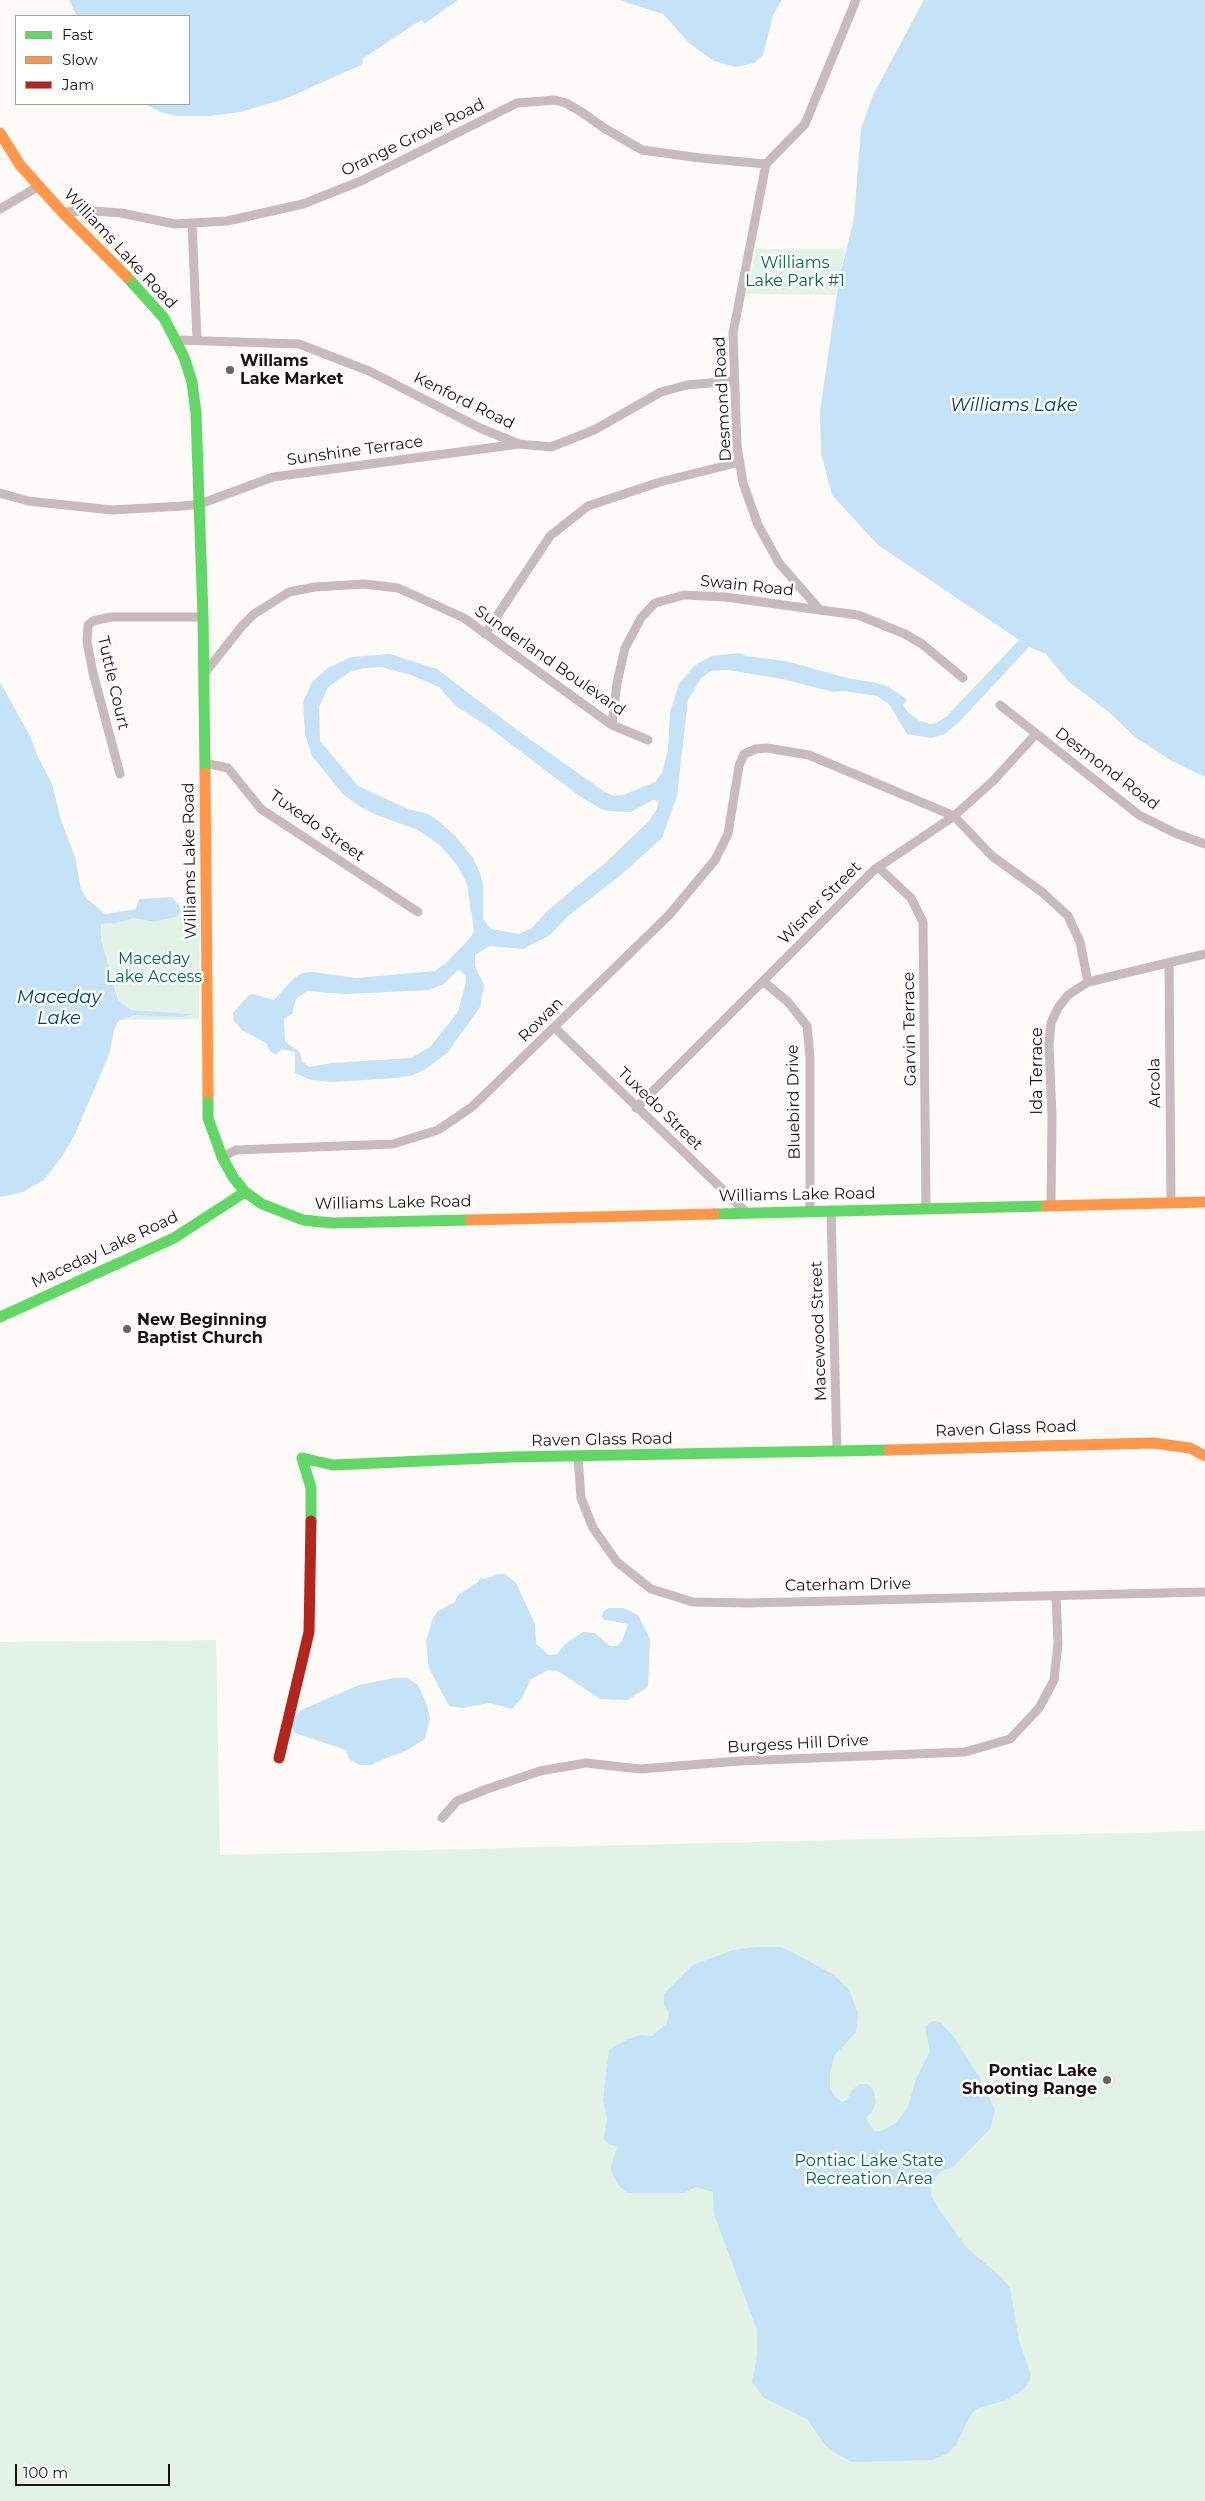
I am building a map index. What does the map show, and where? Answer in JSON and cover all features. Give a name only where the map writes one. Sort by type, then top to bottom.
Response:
[{"type":"main road","name":"Williams Lake Road","points":[[0,133],[20,165],[62,212],[146,296],[164,318],[177,340],[192,382],[196,413],[203,617],[208,1118],[222,1158],[233,1177],[245,1192],[262,1204],[280,1212],[303,1220],[332,1223],[1205,1202]]},
{"type":"main road","name":"Maceday Lake Road","points":[[0,1317],[174,1238],[245,1192]]},
{"type":"main road","name":"Raven Glass Road","points":[[280,1758],[309,1632],[311,1488],[302,1458],[332,1465],[383,1461],[837,1452],[1089,1443],[1153,1444],[1190,1448],[1205,1456]]},
{"type":"street","points":[[766,164],[805,124],[856,0]]},
{"type":"street","name":"Orange Grove Road","points":[[62,212],[94,211],[175,224],[227,222],[303,204],[361,181],[517,103],[555,100],[566,103],[642,150],[766,164]]},
{"type":"street","name":"Desmond Road","points":[[766,164],[733,333],[733,381],[740,462],[743,483],[758,525],[779,563],[820,610]]},
{"type":"street","points":[[0,209],[39,186]]},
{"type":"street","name":"Williams Lake Road","points":[[192,223],[197,340]]},
{"type":"street","name":"Kenford Road","points":[[177,340],[299,344],[370,371],[480,428],[519,444],[551,447],[594,430],[661,392],[687,385],[733,381]]},
{"type":"street","name":"Sunshine Terrace","points":[[0,493],[17,498],[112,510],[200,504],[273,478],[519,444]]},
{"type":"street","points":[[485,634],[550,536],[588,506],[660,482],[740,462]]},
{"type":"street","name":"Sunderland Boulevard","points":[[204,674],[242,626],[254,614],[289,592],[315,587],[364,584],[398,588],[464,618],[612,725],[648,740]]},
{"type":"street","name":"Swain Road","points":[[612,725],[617,683],[625,648],[641,618],[655,603],[684,595],[708,596],[820,610]]},
{"type":"street","points":[[820,610],[858,615],[905,634],[922,644],[963,678]]},
{"type":"street","name":"Tuttle Court","points":[[120,774],[86,642],[88,625],[93,621],[111,617],[203,617]]},
{"type":"street","name":"Desmond Road","points":[[1000,705],[1139,815],[1175,833],[1205,844]]},
{"type":"street","name":"Wisner Street","points":[[636,1108],[878,867],[954,816],[993,780],[1036,734]]},
{"type":"street","name":"Rowan","points":[[222,1158],[236,1150],[393,1144],[438,1130],[472,1107],[668,915],[715,860],[728,834],[739,766],[744,754],[756,749],[767,748],[808,755],[954,816]]},
{"type":"street","name":"Tuxedo Street","points":[[205,763],[228,768],[261,809],[418,912]]},
{"type":"street","points":[[954,816],[992,856],[1042,892],[1068,916],[1080,942],[1088,982]]},
{"type":"street","name":"Garvin Terrace","points":[[878,867],[911,898],[923,922],[926,1208]]},
{"type":"street","name":"Ida Terrace","points":[[1051,1205],[1051,1023],[1058,1008],[1068,996],[1088,982],[1205,954]]},
{"type":"street","name":"Arcola","points":[[1169,963],[1171,1202]]},
{"type":"street","name":"Bluebird Drive","points":[[763,981],[788,1002],[807,1026],[810,1058],[810,1211]]},
{"type":"street","name":"Tuxedo Street","points":[[554,1027],[746,1212]]},
{"type":"street","name":"Macewood Street","points":[[831,1210],[837,1452]]},
{"type":"street","name":"Caterham Drive","points":[[578,1457],[582,1498],[593,1528],[617,1562],[651,1588],[693,1602],[749,1603],[1205,1592]]},
{"type":"street","name":"Burgess Hill Drive","points":[[442,1818],[457,1801],[487,1789],[540,1771],[586,1764],[640,1769],[739,1761],[965,1752],[1010,1739],[1039,1708],[1054,1680],[1058,1644],[1056,1596]]},
{"type":"green space","name":"Williams Lake Park #1","points":[[756,249],[845,249],[836,295],[746,294]]},
{"type":"green space","name":"Maceday Lake Access","points":[[180,911],[200,911],[199,1019],[119,1020],[135,1015],[192,1014],[131,1010],[120,1003],[105,957],[101,924],[116,923],[133,918],[154,922],[176,917]]},
{"type":"green space","name":"Pontiac Lake State Recreation Area","points":[[216,1640],[220,1855],[1205,1831],[1205,2501],[0,2501],[0,1642]]},
{"type":"water","points":[[69,0],[458,0],[425,24],[421,20],[362,59],[363,64],[285,99],[240,112],[211,116],[176,116],[160,112],[147,105],[190,105],[190,15],[76,15]]},
{"type":"water","points":[[619,0],[782,0],[773,15],[763,55],[754,63],[736,67],[714,61],[690,44],[663,14]]},
{"type":"water","name":"Williams Lake","points":[[924,0],[1205,0],[1205,777],[1172,761],[1135,737],[1110,713],[1068,681],[1046,654],[1029,647],[959,722],[945,734],[931,738],[907,734],[889,704],[877,696],[844,691],[833,692],[782,679],[728,670],[711,671],[701,678],[688,700],[677,796],[662,838],[622,874],[568,916],[550,935],[523,949],[490,946],[475,955],[475,966],[484,985],[480,1007],[448,1052],[426,1069],[413,1075],[395,1078],[333,1082],[311,1080],[295,1073],[295,1052],[282,1049],[276,1055],[270,1051],[266,1043],[242,1030],[234,1021],[233,1013],[249,995],[253,994],[274,1000],[293,979],[302,973],[313,972],[356,978],[435,971],[447,962],[471,937],[474,931],[467,884],[457,865],[440,845],[418,830],[374,814],[359,806],[343,794],[312,756],[305,734],[303,702],[312,682],[328,668],[351,657],[390,654],[437,669],[517,730],[605,792],[614,796],[623,795],[655,782],[662,773],[668,750],[670,712],[679,684],[694,666],[711,656],[740,653],[746,656],[786,661],[847,678],[887,686],[907,700],[903,705],[907,711],[918,720],[930,724],[946,717],[1019,640],[878,545],[832,495],[821,453],[820,412],[839,279],[854,219],[861,129],[873,95]],"holes":[[[381,667],[411,675],[439,687],[456,706],[487,726],[578,795],[601,809],[631,812],[653,800],[658,801],[657,809],[649,821],[605,863],[547,911],[532,928],[519,934],[491,929],[483,919],[483,886],[480,873],[473,858],[456,837],[428,814],[408,809],[358,786],[320,741],[319,707],[328,687],[350,672],[364,668]],[[459,969],[466,977],[466,982],[458,1012],[430,1047],[411,1058],[332,1063],[309,1067],[302,1061],[299,1051],[285,1042],[284,1019],[292,1014],[296,999],[307,991],[345,994],[429,990],[444,984]]]},
{"type":"water","name":"Maceday Lake","points":[[0,682],[30,736],[37,755],[52,784],[61,820],[75,857],[81,889],[86,898],[105,914],[136,909],[139,899],[172,897],[180,907],[180,913],[176,917],[154,922],[133,918],[117,923],[101,924],[101,939],[118,1000],[131,1010],[193,1014],[183,1017],[135,1015],[119,1020],[114,1030],[109,1055],[75,1134],[63,1155],[44,1180],[23,1192],[0,1197]]},
{"type":"water","points":[[505,1574],[516,1583],[535,1624],[536,1644],[549,1655],[557,1654],[565,1644],[583,1632],[595,1633],[610,1646],[617,1646],[622,1641],[628,1624],[605,1620],[602,1617],[603,1612],[609,1608],[624,1608],[638,1615],[650,1639],[648,1687],[627,1700],[600,1699],[558,1671],[548,1670],[531,1679],[522,1698],[512,1709],[490,1703],[463,1708],[449,1706],[429,1668],[426,1642],[433,1618],[438,1611],[455,1602],[458,1595],[478,1582],[480,1578],[485,1579]]},
{"type":"water","points":[[394,1678],[407,1678],[418,1685],[427,1705],[430,1719],[425,1739],[407,1750],[370,1765],[359,1765],[349,1759],[346,1750],[295,1733],[290,1723],[301,1710],[359,1685]]},
{"type":"water","points":[[779,1947],[790,1951],[834,1975],[849,1990],[858,2013],[856,2032],[834,2056],[830,2073],[830,2087],[834,2096],[842,2102],[847,2100],[852,2090],[860,2084],[867,2084],[873,2089],[876,2101],[873,2110],[866,2118],[874,2131],[881,2131],[896,2123],[908,2107],[916,2079],[930,2051],[925,2027],[932,2021],[940,2022],[954,2037],[980,2078],[995,2110],[990,2129],[953,2167],[942,2171],[936,2176],[931,2187],[931,2195],[937,2207],[967,2248],[1001,2277],[1010,2288],[1019,2341],[1030,2372],[1030,2380],[1025,2388],[1006,2400],[976,2409],[969,2418],[956,2445],[948,2453],[933,2460],[852,2462],[833,2452],[824,2444],[807,2419],[764,2398],[752,2382],[757,2356],[757,2330],[714,2214],[713,2192],[696,2187],[683,2193],[629,2193],[620,2187],[612,2174],[611,2166],[617,2147],[607,2143],[604,2138],[607,2119],[603,2100],[609,2050],[628,2039],[640,2035],[652,2036],[667,2023],[669,2013],[664,2005],[664,1994],[693,1965],[733,1950]]},
{"type":"traffic: fast","points":[[127,277],[164,318],[184,357],[192,382],[196,413],[203,617],[205,773]]},
{"type":"traffic: fast","points":[[208,1094],[208,1118],[222,1157],[233,1177],[245,1192],[262,1204],[303,1220],[332,1223],[470,1220]]},
{"type":"traffic: fast","points":[[0,1317],[174,1238],[245,1192]]},
{"type":"traffic: fast","points":[[714,1214],[1046,1206]]},
{"type":"traffic: fast","points":[[311,1521],[311,1488],[302,1458],[333,1465],[511,1457],[889,1450]]},
{"type":"traffic: slow","points":[[0,133],[20,165],[62,212],[127,277]]},
{"type":"traffic: slow","points":[[205,773],[208,1094]]},
{"type":"traffic: slow","points":[[1046,1206],[1205,1202]]},
{"type":"traffic: slow","points":[[470,1220],[714,1214]]},
{"type":"traffic: slow","points":[[889,1450],[1153,1443],[1190,1448],[1205,1456]]},
{"type":"traffic: jam","points":[[279,1758],[309,1632],[311,1521]]},
{"type":"place","name":"Willams Lake Market","points":[[230,370]]},
{"type":"place","name":"New Beginning Baptist Church","points":[[127,1329]]},
{"type":"place","name":"Pontiac Lake Shooting Range","points":[[1107,2080]]}]
